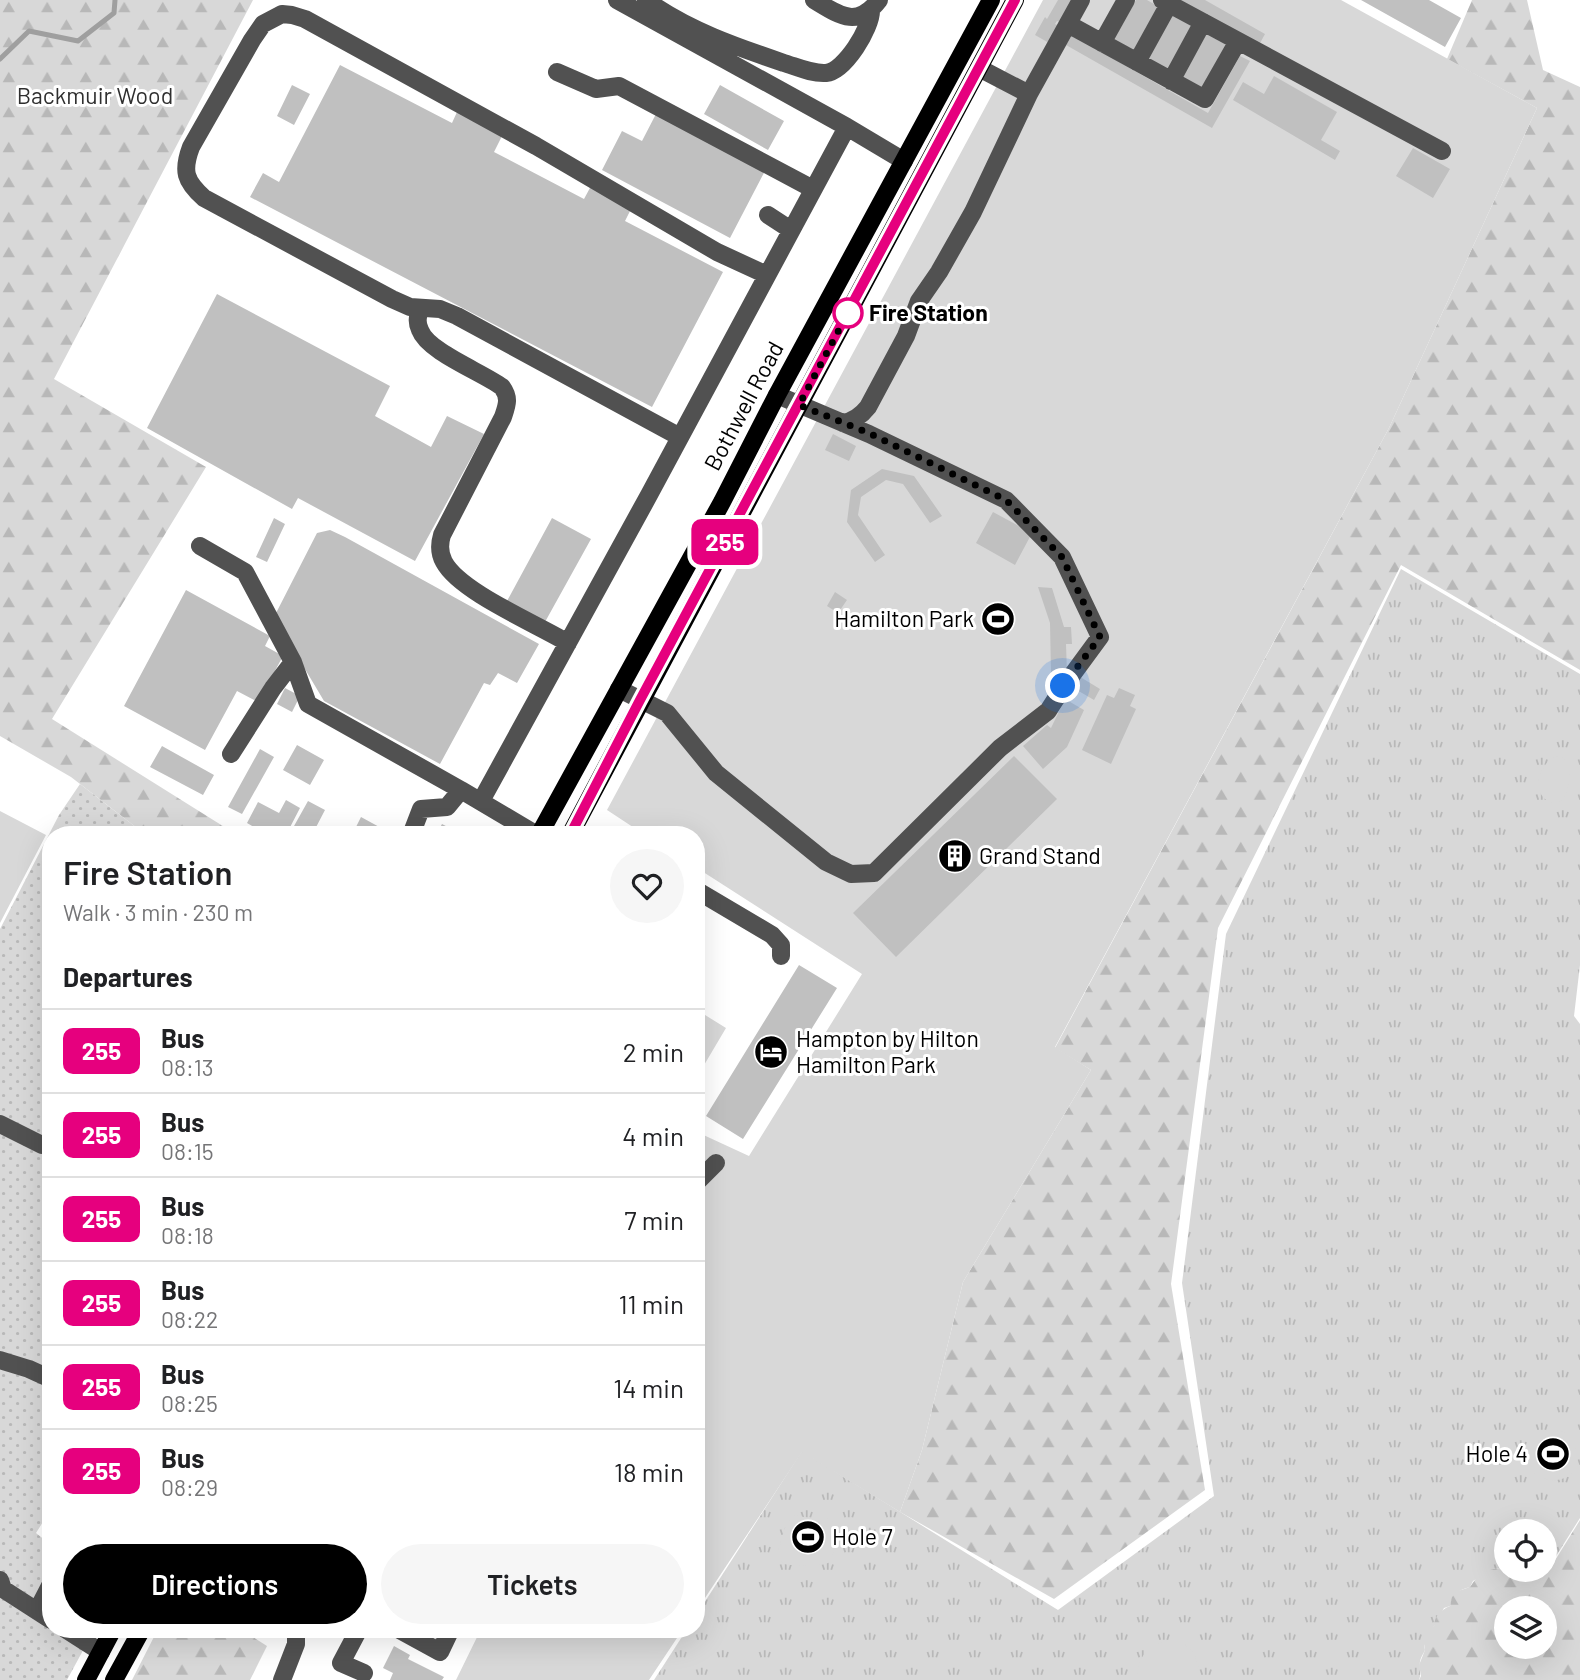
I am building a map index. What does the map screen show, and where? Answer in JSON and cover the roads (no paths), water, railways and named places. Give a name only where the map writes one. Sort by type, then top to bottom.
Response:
[{"type":"main road","name":"Bothwell Road","points":[[543,826],[722,502],[991,0]]},
{"type":"main road","name":"Bothwell Road","points":[[575,826],[1015,0]]},
{"type":"main road","points":[[86,1680],[108,1638]]},
{"type":"main road","points":[[114,1680],[137,1638]]},
{"type":"street","points":[[617,0],[904,161]]},
{"type":"street","points":[[646,0],[712,36],[806,70],[826,73],[848,58],[871,19],[875,5]]},
{"type":"street","points":[[814,0],[845,17],[861,16],[875,5]]},
{"type":"street","points":[[843,423],[862,415],[868,407],[906,336],[919,301],[973,212],[1029,94],[1081,0]]},
{"type":"street","points":[[1102,43],[1126,0]]},
{"type":"street","points":[[1137,62],[1166,2],[1442,152]]},
{"type":"street","points":[[680,437],[457,316],[440,309],[411,307],[392,299],[204,198],[192,187],[187,177],[187,157],[191,147],[263,24],[282,14],[292,15],[536,145],[717,252],[767,275]]},
{"type":"street","points":[[845,17],[848,58]]},
{"type":"street","points":[[1171,81],[1203,22]]},
{"type":"street","points":[[1068,24],[1205,99],[1238,41]]},
{"type":"street","points":[[979,68],[1029,94]]},
{"type":"street","points":[[557,72],[596,89],[619,86],[813,189]]},
{"type":"street","points":[[481,801],[846,127]]},
{"type":"street","points":[[768,215],[791,230]]},
{"type":"street","points":[[420,308],[417,319],[420,332],[428,342],[502,387],[508,402],[503,417],[442,536],[439,547],[443,561],[452,574],[485,598],[568,642]]},
{"type":"street","points":[[619,689],[667,713],[716,773],[826,862],[851,874],[874,873],[1000,748],[1048,712],[1063,686],[1100,637],[1062,557],[1006,500],[869,433],[777,395]]},
{"type":"street","points":[[200,546],[245,572],[293,662],[308,704],[523,826]]},
{"type":"street","points":[[231,754],[293,662]]},
{"type":"street","points":[[414,826],[421,809],[447,807],[461,790]]},
{"type":"street","points":[[705,895],[772,934],[781,945],[781,956]]},
{"type":"street","points":[[0,1124],[42,1145]]},
{"type":"street","points":[[705,1174],[716,1163]]},
{"type":"street","points":[[0,1360],[42,1375]]},
{"type":"street","points":[[1,1587],[42,1614]]},
{"type":"street","points":[[79,1638],[101,1652]]},
{"type":"street","points":[[282,1680],[296,1638]]},
{"type":"street","points":[[354,1638],[341,1663],[364,1673]]},
{"type":"street","points":[[414,1638],[440,1652],[447,1638]]},
{"type":"waterway","points":[[0,59],[29,31],[78,41],[114,13],[115,0]]},
{"type":"place","name":"Fire Station","points":[[848,313]]},
{"type":"place","name":"Hamilton Park","points":[[998,619]]},
{"type":"place","name":"Grand Stand","points":[[955,856]]},
{"type":"place","name":"Hampton by Hilton Hamilton Park","points":[[771,1052]]},
{"type":"place","name":"Hole 4","points":[[1553,1454]]},
{"type":"place","name":"Hole 7","points":[[808,1537]]},
{"type":"park label","name":"Backmuir Wood","points":[[95,96]]}]
